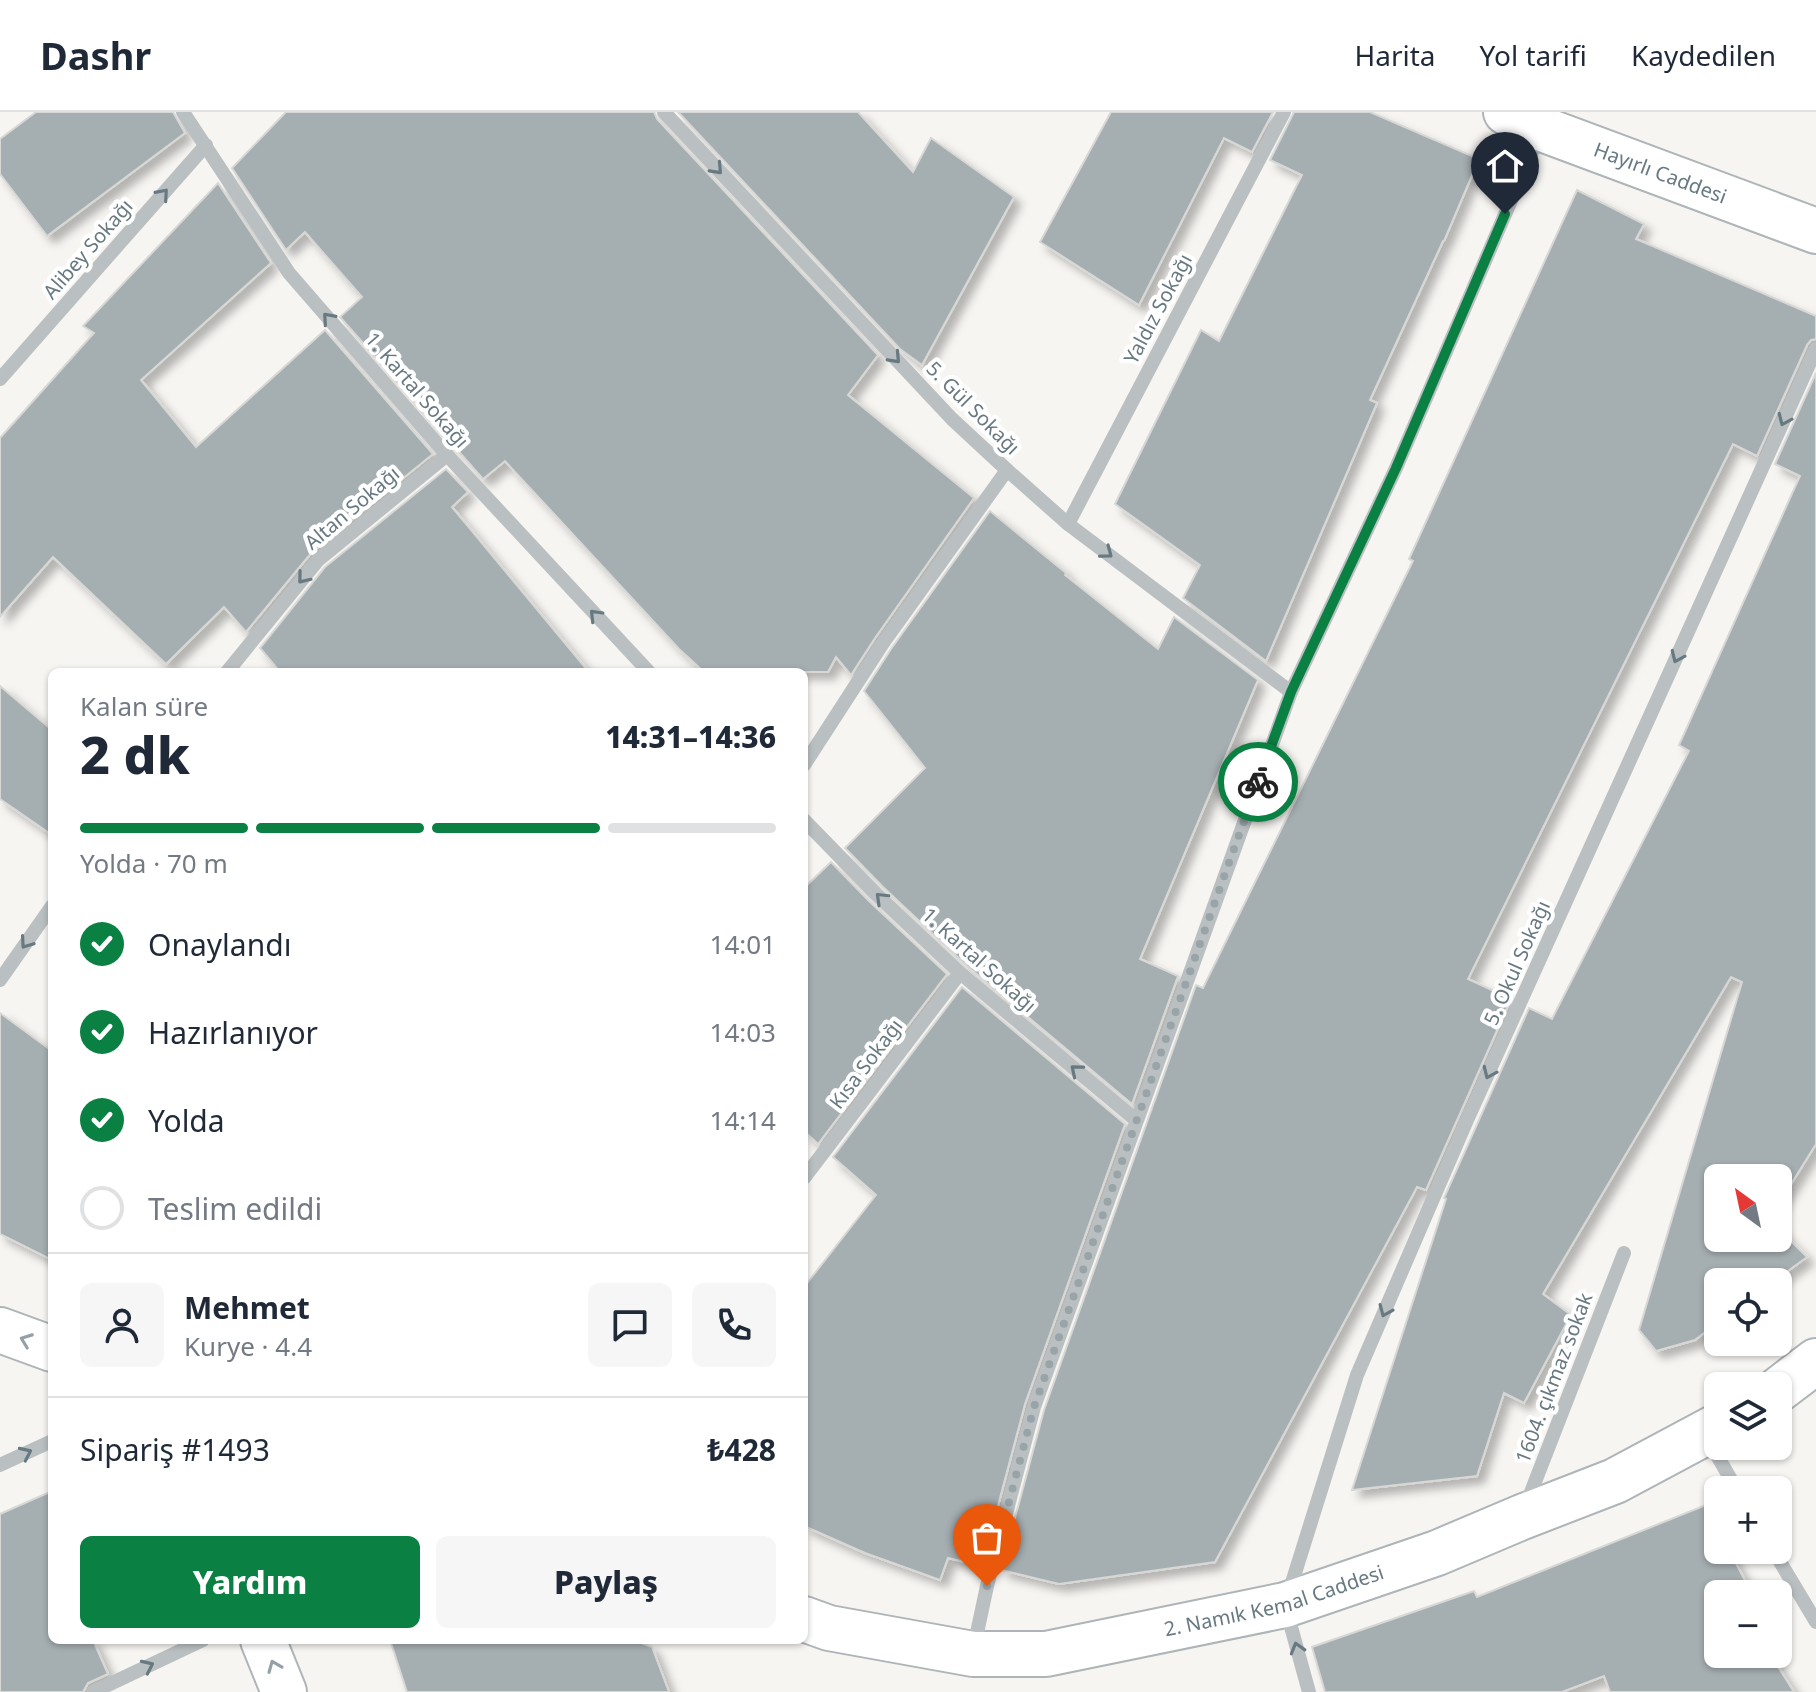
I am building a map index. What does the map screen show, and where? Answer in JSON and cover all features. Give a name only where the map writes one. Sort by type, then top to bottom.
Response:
[{"type":"main road","name":"Hayırlı Caddesi","points":[[1524,121],[1816,231]]},
{"type":"main road","points":[[0,1330],[48,1348]]},
{"type":"main road","points":[[1792,1379],[1816,1361]]},
{"type":"main road","name":"2. Namık Kemal Caddesi","points":[[808,1620],[829,1628],[973,1654],[1046,1654],[1285,1605],[1437,1553],[1615,1481],[1704,1434]]},
{"type":"main road","points":[[265,1644],[284,1692]]},
{"type":"street","name":"1. Kartal Sokağı","points":[[183,112],[289,273],[447,455],[645,668]]},
{"type":"street","name":"5. Gül Sokağı","points":[[664,112],[952,419],[1007,470],[1068,524],[1291,692]]},
{"type":"street","name":"Yaldız Sokağı","points":[[1068,524],[1284,112]]},
{"type":"street","points":[[973,1654],[987,1586],[1034,1407],[1136,1120],[1291,692],[1396,468],[1524,121]]},
{"type":"street","name":"Alibey Sokağı","points":[[0,379],[206,145]]},
{"type":"street","name":"5. Okul Sokağı","points":[[1285,1605],[1357,1375],[1467,1120],[1816,349]]},
{"type":"street","name":"Altan Sokağı","points":[[230,668],[318,560],[447,455]]},
{"type":"street","points":[[808,759],[883,643],[1007,470]]},
{"type":"street","name":"1. Kartal Sokağı","points":[[808,824],[960,973],[1136,1120]]},
{"type":"street","points":[[0,980],[48,912]]},
{"type":"street","name":"Kısa Sokağı","points":[[808,1173],[960,973]]},
{"type":"street","name":"1604. çıkmaz sokak","points":[[1522,1517],[1624,1253]]},
{"type":"street","points":[[0,1465],[48,1443]]},
{"type":"street","points":[[1781,1564],[1816,1622]]},
{"type":"street","points":[[1285,1605],[1309,1692]]},
{"type":"street","points":[[93,1692],[195,1644]]},
{"type":"building","points":[[36,112],[173,112],[185,133],[47,236],[0,174],[0,139]]},
{"type":"building","points":[[286,112],[654,112],[657,119],[878,355],[848,395],[974,498],[851,675],[836,657],[828,672],[808,672],[808,668],[700,668],[505,461],[483,479],[340,317],[362,297],[305,232],[286,250],[232,168]]},
{"type":"building","points":[[678,112],[858,112],[913,172],[931,138],[1014,197],[922,365],[900,349]]},
{"type":"building","points":[[1111,112],[1273,112],[1252,152],[1224,138],[1139,305],[1040,242]]},
{"type":"building","points":[[1294,112],[1370,112],[1479,159],[1370,400],[1377,403],[1266,661],[1183,598],[1200,565],[1115,504],[1201,330],[1219,341],[1302,175],[1270,160]]},
{"type":"building","points":[[218,183],[271,263],[141,380],[196,447],[325,330],[433,454],[312,552],[246,632],[224,607],[166,664],[53,557],[0,617],[0,438],[94,333],[83,326]]},
{"type":"building","points":[[1577,190],[1644,224],[1636,239],[1816,316],[1816,339],[1807,345],[1757,456],[1733,444],[1468,979],[1511,999],[1426,1190],[1417,1187],[1215,1562],[1059,1584],[1001,1570],[1044,1410],[1196,985],[1203,988],[1413,561],[1409,559]]},
{"type":"building","points":[[1816,373],[1816,1144],[1792,1183],[1792,1164],[1704,1164],[1704,1252],[1792,1252],[1792,1242],[1807,1257],[1792,1268],[1704,1268],[1704,1333],[1695,1340],[1656,1351],[1639,1330],[1742,982],[1731,977],[1543,1294],[1571,1315],[1524,1403],[1504,1393],[1477,1476],[1352,1490],[1444,1198],[1529,1008],[1552,1019],[1689,751],[1679,745],[1800,476],[1775,464]]},
{"type":"building","points":[[446,469],[468,492],[452,507],[586,668],[277,668],[260,648],[325,567]]},
{"type":"building","points":[[990,511],[1158,649],[1174,617],[1258,680],[1140,959],[1178,976],[1132,1104],[967,966],[845,848],[925,768],[864,691]]},
{"type":"building","points":[[0,686],[48,727],[48,832],[0,799]]},
{"type":"building","points":[[831,862],[947,974],[818,1144],[808,1135],[808,884]]},
{"type":"building","points":[[962,987],[1125,1124],[1025,1404],[982,1566],[948,1558],[940,1580],[865,1553],[808,1528],[808,1282],[876,1195],[833,1157]]},
{"type":"building","points":[[0,1013],[48,1048],[48,1258],[0,1234]]},
{"type":"building","points":[[48,1493],[48,1644],[95,1644],[108,1674],[88,1683],[83,1692],[0,1692],[0,1514]]},
{"type":"building","points":[[1704,1506],[1704,1564],[1736,1564],[1745,1580],[1704,1580],[1704,1668],[1779,1668],[1794,1692],[1610,1692],[1604,1676],[1562,1692],[1325,1692],[1312,1647],[1474,1591],[1477,1597]]},
{"type":"building","points":[[391,1644],[644,1644],[652,1647],[669,1692],[407,1692]]},
{"type":"way so far","points":[[987,1586],[1034,1407],[1258,782]]},
{"type":"route","points":[[1258,782],[1291,692],[1396,468],[1505,214]]}]
